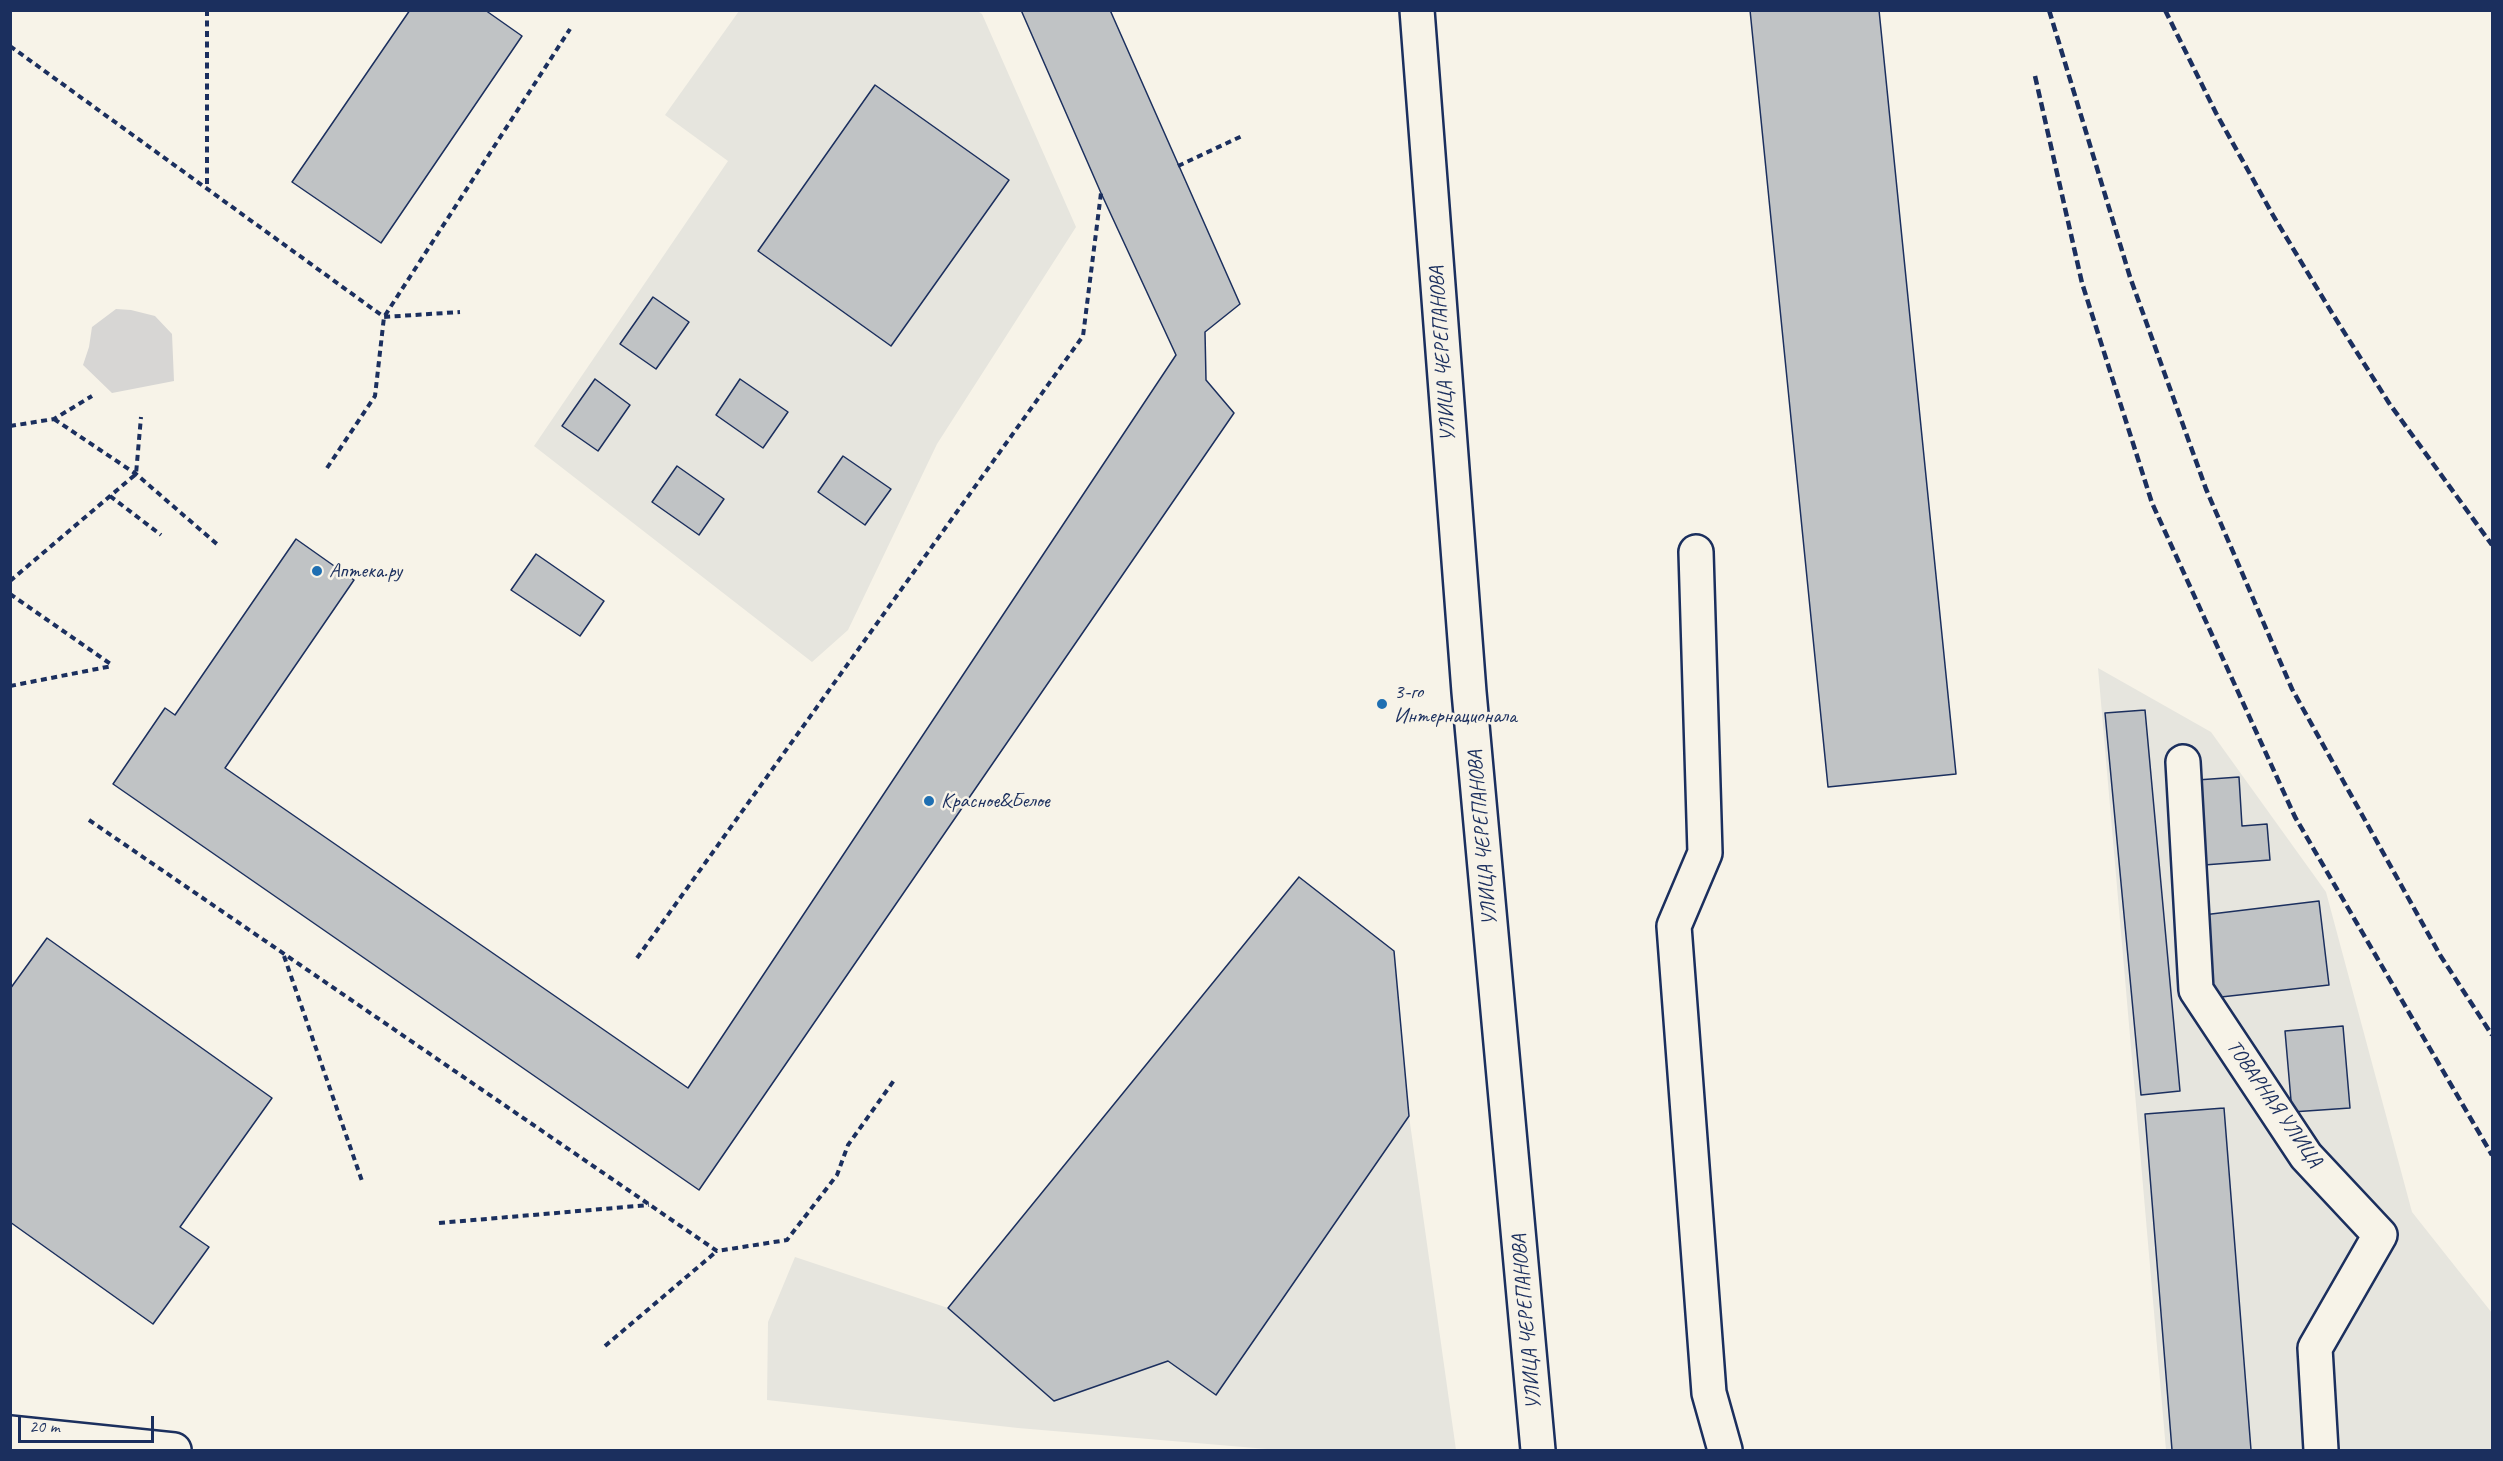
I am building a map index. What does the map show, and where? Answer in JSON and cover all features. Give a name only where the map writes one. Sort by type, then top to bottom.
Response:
[{"type":"main road","name":"УЛИЦА ЧЕРЕПАНОВА","points":[[1417,10],[1469,692],[1538,1450]]},
{"type":"main road","points":[[1696,552],[1705,853],[1674,926],[1709,1392],[1725,1450]]},
{"type":"main road","name":"ТОВАРНАЯ УЛИЦА","points":[[2183,762],[2196,990],[2306,1156],[2380,1235],[2315,1348],[2321,1450]]},
{"type":"main road","points":[[10,1433],[174,1450]]},
{"type":"path","points":[[207,10],[207,189]]},
{"type":"path","points":[[327,468],[375,396],[384,317],[570,29]]},
{"type":"path","points":[[10,46],[384,317],[460,312]]},
{"type":"path","points":[[1178,166],[1242,136]]},
{"type":"path","points":[[637,958],[1083,336],[1101,193]]},
{"type":"path","points":[[10,426],[54,419],[92,396]]},
{"type":"path","points":[[10,581],[136,474],[141,417]]},
{"type":"path","points":[[54,419],[136,474],[218,545]]},
{"type":"path","points":[[110,496],[161,536]]},
{"type":"path","points":[[10,594],[112,665],[10,686]]},
{"type":"path","points":[[89,820],[717,1251]]},
{"type":"path","points":[[284,956],[362,1181]]},
{"type":"path","points":[[605,1346],[717,1251],[787,1240],[837,1175],[848,1145],[895,1079]]},
{"type":"path","points":[[439,1223],[650,1205]]},
{"type":"shaded area","points":[[976,10],[982,14],[1076,227],[937,444],[848,630],[812,662],[534,446],[728,161],[665,115],[739,11]]},
{"type":"shaded area","points":[[116,309],[155,316],[172,334],[174,381],[112,393],[83,365],[92,327]]},
{"type":"shaded area","points":[[2098,668],[2211,732],[2326,892],[2412,1212],[2492,1313],[2492,1450],[2166,1450]]},
{"type":"shaded area","points":[[1299,877],[1394,951],[1409,1116],[1456,1450],[1279,1450],[1018,1428],[767,1400],[768,1322],[795,1257],[948,1308]]},
{"type":"building","points":[[410,10],[485,10],[522,36],[381,243],[292,182]]},
{"type":"building","points":[[1021,10],[1110,10],[1240,304],[1205,332],[1206,380],[1234,413],[699,1190],[113,784],[165,708],[175,715],[296,539],[354,580],[225,768],[688,1088],[1176,355],[1101,193]]},
{"type":"building","points":[[1750,10],[1879,10],[1956,774],[1828,787]]},
{"type":"building","points":[[875,85],[1009,180],[891,346],[758,251]]},
{"type":"building","points":[[653,297],[689,322],[656,369],[620,344]]},
{"type":"building","points":[[595,379],[630,405],[598,451],[562,426]]},
{"type":"building","points":[[740,379],[788,412],[763,448],[716,415]]},
{"type":"building","points":[[843,456],[891,489],[865,525],[818,492]]},
{"type":"building","points":[[677,466],[724,499],[699,535],[652,502]]},
{"type":"building","points":[[536,554],[604,601],[580,636],[511,590]]},
{"type":"building","points":[[2145,710],[2180,1091],[2141,1095],[2105,713]]},
{"type":"building","points":[[2239,777],[2242,826],[2267,824],[2270,860],[2204,865],[2197,780]]},
{"type":"building","points":[[1299,877],[1394,951],[1409,1116],[1216,1395],[1168,1361],[1054,1401],[948,1308]]},
{"type":"building","points":[[2319,901],[2329,985],[2212,998],[2203,915]]},
{"type":"building","points":[[47,938],[272,1098],[180,1227],[209,1247],[153,1324],[10,1222],[10,989]]},
{"type":"building","points":[[2343,1026],[2350,1108],[2292,1112],[2285,1031]]},
{"type":"building","points":[[2224,1108],[2251,1450],[2172,1450],[2145,1114]]},
{"type":"railway","points":[[2049,10],[2130,277],[2206,489],[2292,689],[2440,955],[2492,1035]]},
{"type":"railway","points":[[2165,10],[2216,113],[2274,217],[2332,313],[2389,403],[2492,545]]},
{"type":"railway","points":[[2035,76],[2082,283],[2152,503],[2295,817],[2492,1155]]},
{"type":"place","name":"Аптека.ру","points":[[317,571]]},
{"type":"place","name":"3-го Интернационала","points":[[1382,704]]},
{"type":"place","name":"Красное&Белое","points":[[929,801]]}]
